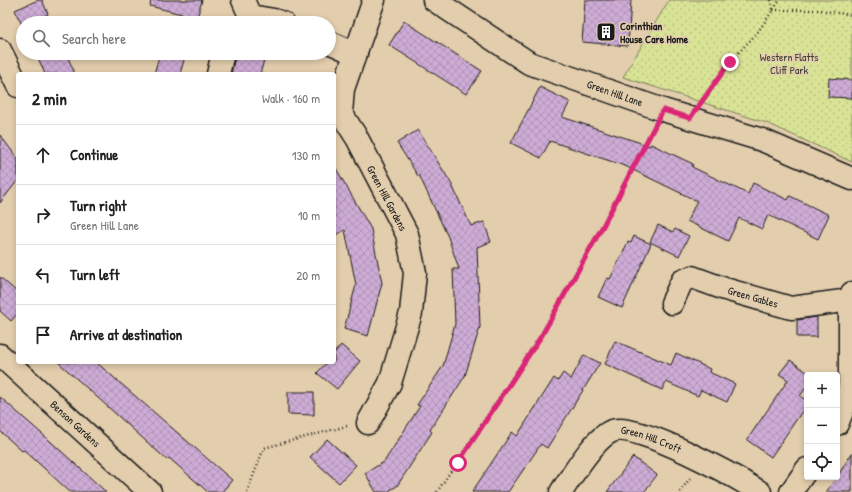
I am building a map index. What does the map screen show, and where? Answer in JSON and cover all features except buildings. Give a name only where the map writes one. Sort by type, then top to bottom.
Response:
[{"type":"street","name":"Green Hill Gardens","points":[[368,422],[390,383],[411,313],[415,272],[407,234],[357,138],[341,113],[342,89],[356,54],[374,0]]},
{"type":"street","name":"Green Hill Lane","points":[[434,0],[529,63],[663,110],[762,140],[852,178]]},
{"type":"street","points":[[246,13],[258,16]]},
{"type":"street","points":[[336,45],[356,54]]},
{"type":"street","points":[[0,50],[16,82]]},
{"type":"street","points":[[218,72],[221,60]]},
{"type":"street","name":"Green Gables","points":[[672,303],[682,281],[692,277],[725,289],[791,308],[851,296]]},
{"type":"street","points":[[840,417],[846,402],[850,384],[851,296]]},
{"type":"street","name":"Benson Gardens","points":[[0,355],[150,492]]},
{"type":"street","name":"Green Hill Croft","points":[[561,492],[588,453],[600,440],[612,431],[626,430],[643,435],[702,460],[760,492]]},
{"type":"street","points":[[791,492],[804,473]]},
{"type":"path","points":[[771,0],[772,10]]},
{"type":"path","points":[[690,118],[730,62],[757,34],[780,0]]},
{"type":"path","points":[[772,10],[818,10],[852,15]]},
{"type":"path","points":[[437,492],[542,335],[604,224],[663,110]]},
{"type":"path","points":[[247,492],[264,448],[368,422]]},
{"type":"green space","name":"Western Flatts Cliff Park","points":[[669,0],[852,0],[852,162],[767,123],[623,77]]},
{"type":"place","name":"Corinthian House Care Home","points":[[606,32]]},
{"type":"route","points":[[458,463],[542,335],[604,224],[648,136],[663,110],[690,118],[730,62]]}]
